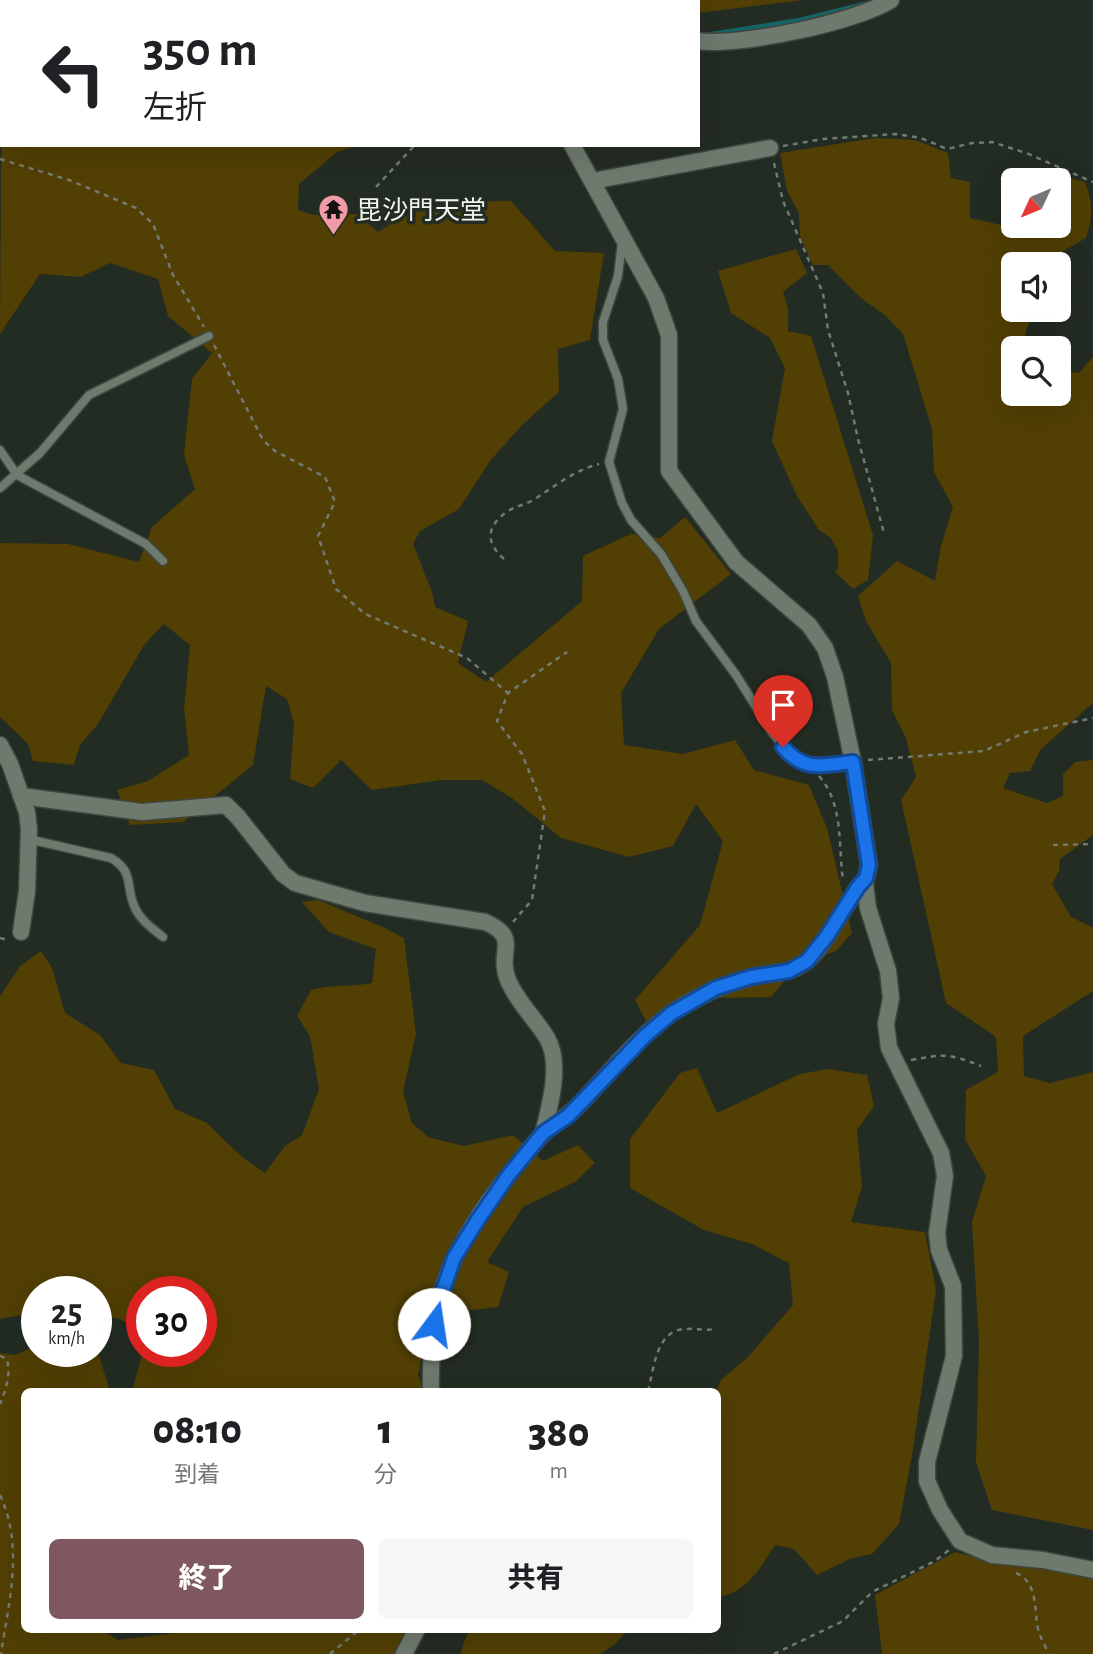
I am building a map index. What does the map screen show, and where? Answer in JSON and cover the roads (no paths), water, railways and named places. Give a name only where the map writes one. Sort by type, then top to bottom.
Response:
[{"type":"street","points":[[700,41],[772,36],[875,10],[891,0]]},
{"type":"street","points":[[573,147],[656,298],[669,335],[669,471],[736,562],[809,625],[825,648],[835,677],[853,762],[869,865],[865,884],[868,908],[888,971],[891,998],[886,1024],[889,1048],[941,1153],[945,1176],[937,1233],[939,1250],[953,1286],[954,1356],[927,1462],[927,1481],[940,1510],[960,1541],[992,1555],[1044,1560],[1093,1570]]},
{"type":"street","points":[[592,181],[770,148]]},
{"type":"street","points":[[0,744],[27,812],[27,891],[21,932]]},
{"type":"street","points":[[21,796],[142,812],[226,805],[283,874],[295,883],[365,903],[485,922],[503,932],[506,939],[503,967],[515,995],[549,1040],[554,1068],[553,1088],[543,1133]]},
{"type":"street","points":[[431,1388],[434,1324],[454,1258],[508,1176],[543,1133],[568,1116],[645,1036],[672,1013],[716,988],[751,977],[789,971],[807,961],[866,878]]},
{"type":"street","points":[[404,1654],[415,1633]]},
{"type":"lane","points":[[622,239],[618,275],[603,322],[603,340],[618,379],[623,409],[609,462],[622,503],[631,520],[661,554],[684,591],[696,621],[736,675],[773,734],[794,760],[810,766],[853,762]]},
{"type":"lane","points":[[0,488],[40,453],[89,395],[209,335]]},
{"type":"lane","points":[[0,450],[17,475],[146,544],[163,561]]},
{"type":"lane","points":[[28,839],[111,858],[122,864],[128,876],[134,905],[141,918],[163,937]]},
{"type":"waterway","points":[[705,35],[800,20],[868,3]]},
{"type":"place","name":"毘沙門天堂","points":[[333,237]]}]
